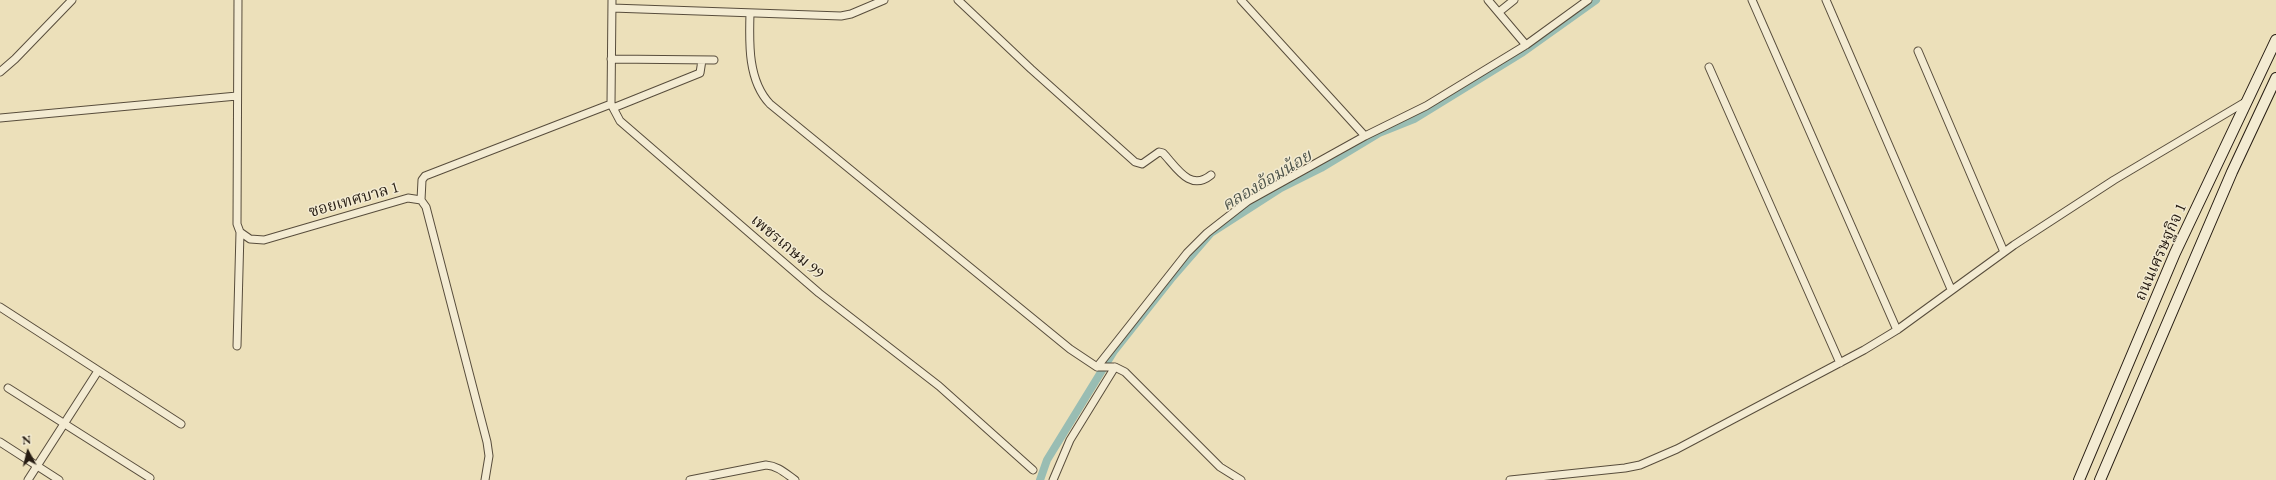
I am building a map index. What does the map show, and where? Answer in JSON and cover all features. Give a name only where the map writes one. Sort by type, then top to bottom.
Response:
[{"type":"main road","name":"ถนนเศรษฐกิจ 1","points":[[2079,480],[2175,253],[2249,100],[2276,40]]},
{"type":"main road","name":"ถนนเศรษฐกิจ 1","points":[[2100,480],[2232,172],[2276,78]]},
{"type":"street","points":[[0,72],[15,59],[72,0]]},
{"type":"street","points":[[238,0],[237,224],[240,232],[238,346]]},
{"type":"street","points":[[612,0],[612,106]]},
{"type":"street","points":[[612,8],[841,16],[851,14],[884,0]]},
{"type":"street","points":[[958,0],[1031,69],[1135,162],[1142,164],[1159,152],[1163,153],[1192,181],[1201,182],[1211,175]]},
{"type":"street","points":[[1240,0],[1365,136]]},
{"type":"street","points":[[1488,0],[1526,45]]},
{"type":"street","points":[[1498,12],[1514,0]]},
{"type":"street","points":[[1098,367],[1187,253],[1207,233],[1248,201],[1365,136],[1421,109],[1526,45],[1588,0]]},
{"type":"street","points":[[1752,0],[1897,330]]},
{"type":"street","points":[[1826,0],[1951,289]]},
{"type":"street","points":[[750,13],[749,42],[758,90],[770,104],[1070,349],[1098,367],[1114,367],[1130,377],[1220,467],[1241,480]]},
{"type":"street","points":[[1918,51],[2004,252]]},
{"type":"street","points":[[611,59],[714,60]]},
{"type":"street","points":[[422,200],[422,180],[425,176],[700,73],[702,60]]},
{"type":"street","points":[[1709,67],[1840,363]]},
{"type":"street","points":[[0,118],[238,96]]},
{"type":"street","points":[[1510,480],[1640,465],[1677,449],[1840,363],[1897,330],[1951,289],[2004,252],[2114,180],[2249,100]]},
{"type":"street","name":"เพชรเกษม 99","points":[[612,106],[620,121],[628,130],[819,293],[939,386],[1033,470]]},
{"type":"street","name":"ซอยเทศบาล 1","points":[[240,232],[250,239],[264,240],[408,198],[422,200],[426,207],[486,442],[489,456],[486,480]]},
{"type":"street","points":[[0,307],[181,424]]},
{"type":"street","points":[[1053,480],[1070,440],[1114,367]]},
{"type":"street","points":[[28,480],[98,371]]},
{"type":"street","points":[[8,388],[150,478]]},
{"type":"street","points":[[0,442],[59,480]]},
{"type":"street","points":[[690,480],[766,466],[774,466],[795,480]]},
{"type":"waterway","name":"คลองอ้อมน้อย","points":[[1040,480],[1047,460],[1114,351],[1171,279],[1211,233],[1281,188],[1321,168],[1379,133],[1414,119],[1523,52],[1596,0]]}]
